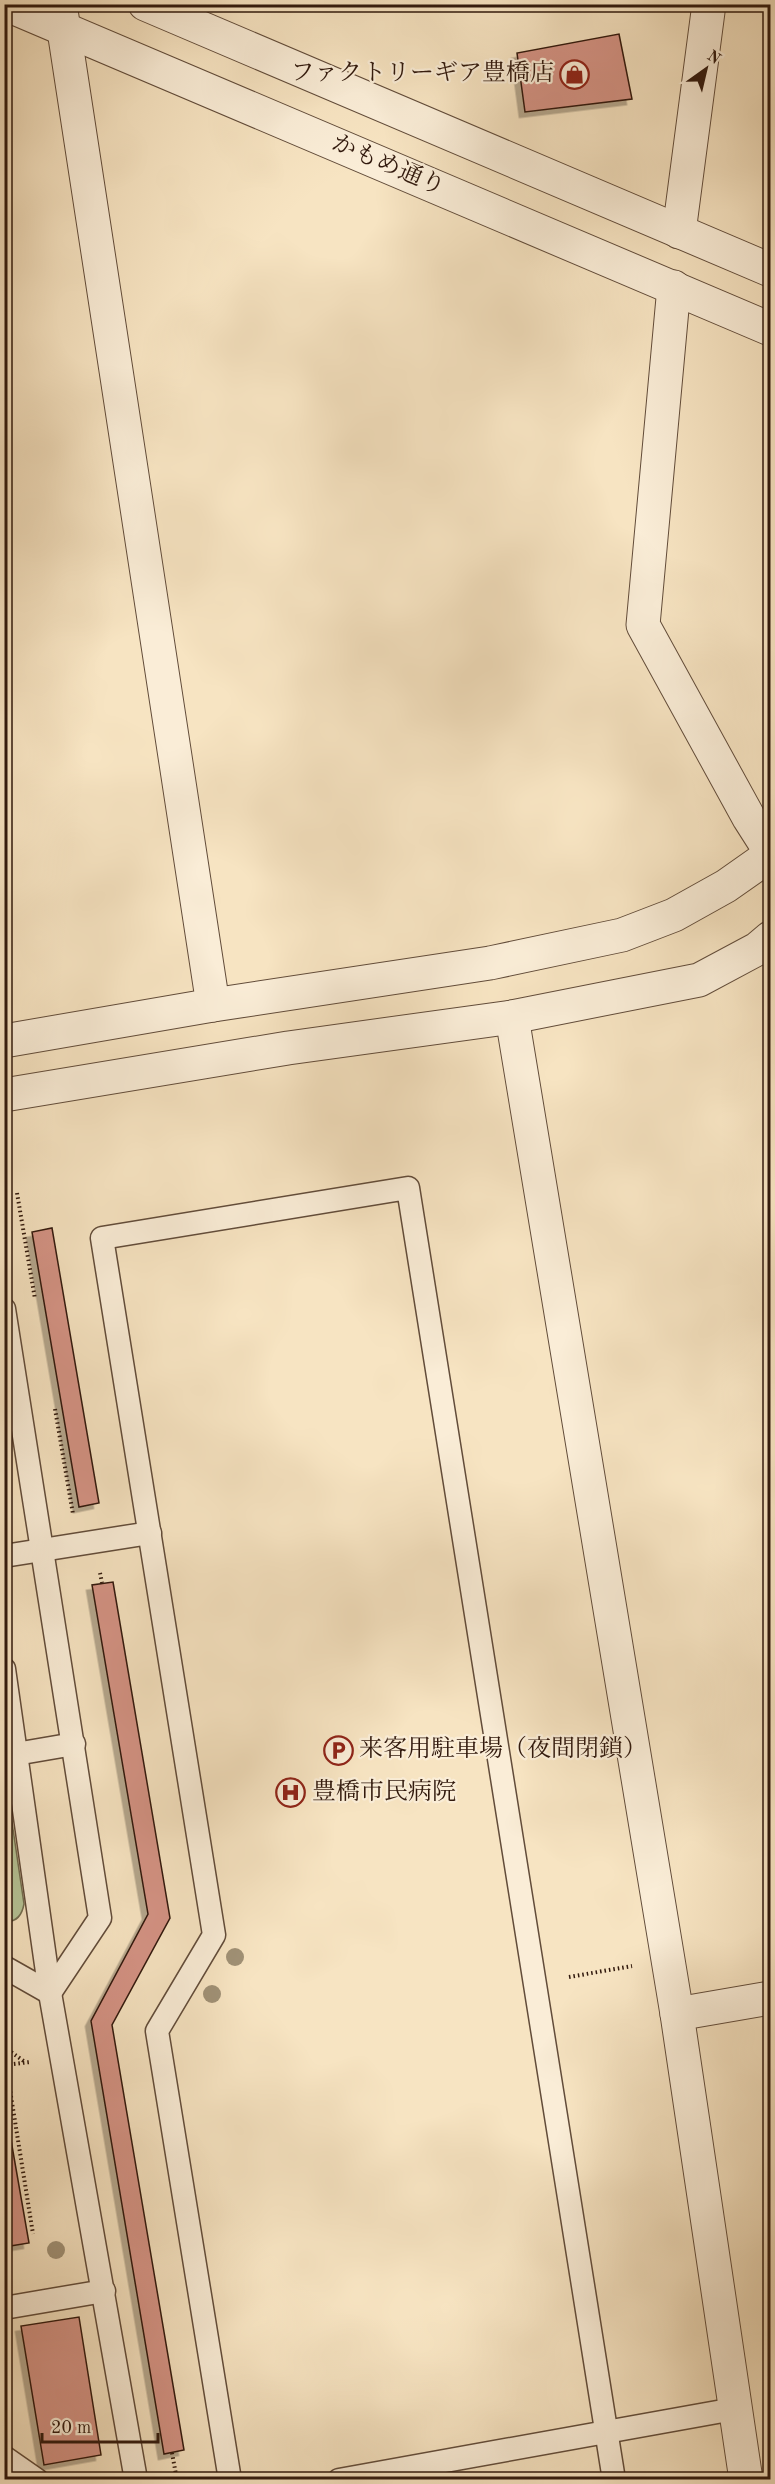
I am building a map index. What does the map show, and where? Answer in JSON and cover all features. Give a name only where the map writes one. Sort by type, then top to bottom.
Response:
[{"type":"street","name":"かもめ通り","points":[[5,4],[62,17],[771,329]]},
{"type":"street","points":[[145,4],[771,270]]},
{"type":"street","points":[[679,232],[710,4]]},
{"type":"street","points":[[62,17],[213,1005]]},
{"type":"street","points":[[4,1041],[213,1005],[490,963],[622,935],[674,915],[726,886],[771,853],[749,818],[643,625],[674,287]]},
{"type":"street","points":[[4,1095],[288,1048],[512,1017],[699,980],[757,949],[771,938]]},
{"type":"street","points":[[512,1017],[677,2014],[746,2480]]},
{"type":"street","points":[[677,2014],[771,1998]]},
{"type":"lane","points":[[230,2480],[157,2031],[214,1935],[102,1238],[408,1188],[614,2480]]},
{"type":"lane","points":[[4,1309],[100,1918],[50,1993]]},
{"type":"lane","points":[[4,1556],[150,1533]]},
{"type":"lane","points":[[4,1669],[11,1755],[50,1993],[136,2480]]},
{"type":"lane","points":[[11,1755],[74,1744]]},
{"type":"lane","points":[[4,1967],[50,1993]]},
{"type":"lane","points":[[4,2308],[104,2291]]},
{"type":"lane","points":[[339,2480],[734,2409]]},
{"type":"lane","points":[[4,2457],[37,2480]]},
{"type":"path","points":[[17,1193],[37,1309]]},
{"type":"path","points":[[53,1402],[74,1518],[82,1517]]},
{"type":"path","points":[[100,1573],[102,1584]]},
{"type":"path","points":[[569,1977],[636,1966]]},
{"type":"path","points":[[4,2047],[25,2062]]},
{"type":"path","points":[[33,2061],[5,2065],[33,2234]]},
{"type":"path","points":[[172,2453],[177,2480]]},
{"type":"green space","points":[[5,1792],[9,1802],[24,1904],[22,1912],[12,1921],[4,1921]]},
{"type":"building","points":[[619,34],[632,99],[525,112],[517,53]]},
{"type":"building","points":[[52,1228],[99,1503],[79,1507],[32,1232]]},
{"type":"building","points":[[113,1582],[170,1918],[112,2025],[184,2450],[164,2454],[91,2021],[148,1914],[92,1585]]},
{"type":"building","points":[[4,2100],[29,2243],[4,2247]]},
{"type":"building","points":[[79,2317],[101,2455],[44,2465],[21,2326]]},
{"type":"place","name":"ファクトリーギア豊橋店","points":[[575,74]]},
{"type":"place","name":"来客用駐車場（夜間閉鎖）","points":[[338,1750]]},
{"type":"place","name":"豊橋市民病院","points":[[291,1793]]}]
